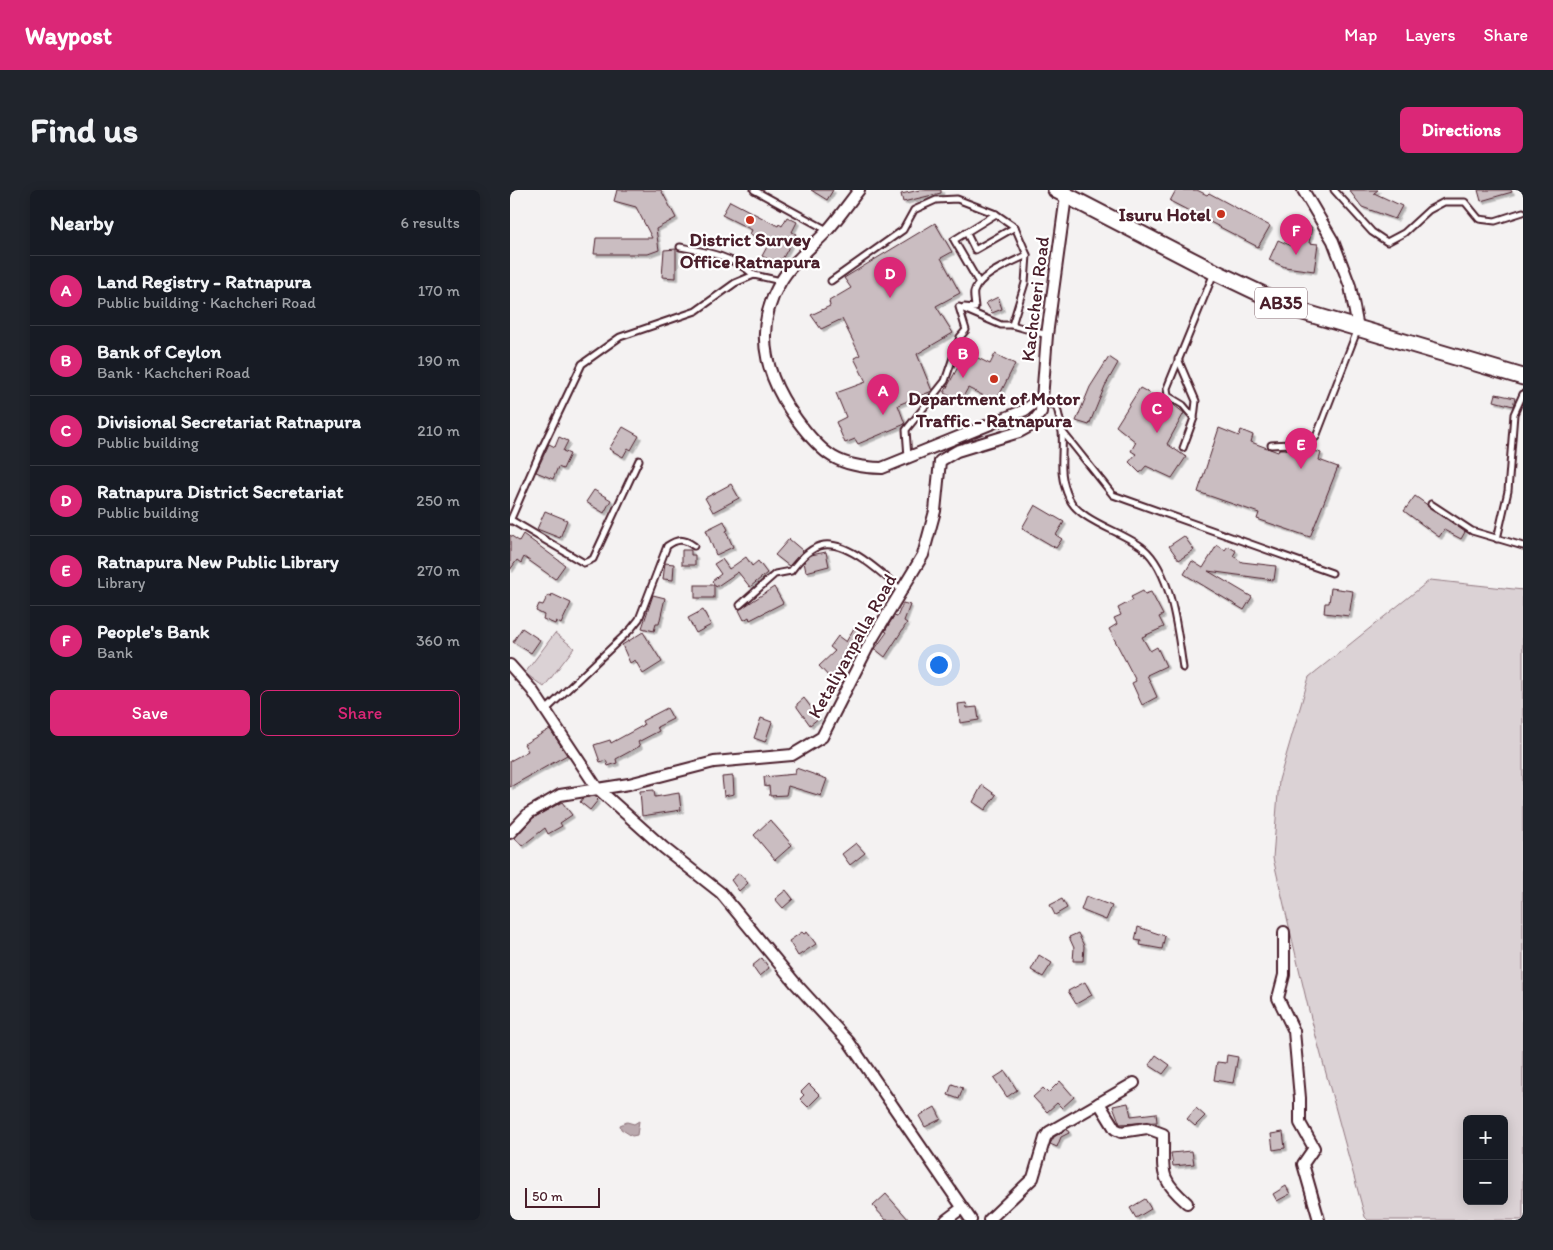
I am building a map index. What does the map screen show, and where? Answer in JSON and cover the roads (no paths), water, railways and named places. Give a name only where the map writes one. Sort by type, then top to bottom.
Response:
[{"type":"main road","name":"AB35","points":[[1061,193],[1215,272],[1293,309],[1523,377]]},
{"type":"street","points":[[859,190],[828,230],[781,281],[773,297],[765,326],[767,362],[780,397],[810,438],[840,462],[856,467],[882,468],[1025,410],[1042,398]]},
{"type":"street","points":[[1303,190],[1333,241],[1350,286],[1358,328]]},
{"type":"street","name":"Kachcheri Road","points":[[1042,398],[1061,193]]},
{"type":"street","name":"Ketaliyanpalla Road","points":[[510,833],[529,813],[560,795],[629,784],[714,762],[792,756],[822,737],[871,641],[923,555],[935,511],[940,461],[957,450],[1019,432],[1030,426],[1041,412],[1042,398]]},
{"type":"street","points":[[510,665],[532,690],[597,788],[664,848],[721,893],[795,983],[849,1042],[971,1220]]},
{"type":"street","points":[[1284,932],[1284,975],[1278,998],[1294,1031],[1300,1098],[1300,1123],[1314,1148],[1303,1164],[1319,1220]]},
{"type":"street","points":[[989,1220],[1033,1178],[1048,1132],[1134,1083]]},
{"type":"street","points":[[1098,1103],[1115,1129],[1121,1132],[1147,1128],[1163,1134],[1164,1175],[1169,1187],[1187,1203]]},
{"type":"street","points":[[946,1220],[962,1208]]},
{"type":"lane","points":[[754,190],[828,230]]},
{"type":"lane","points":[[1334,190],[1372,232],[1387,242],[1404,232],[1429,210],[1444,202],[1465,202],[1479,219],[1495,221],[1523,212]]},
{"type":"lane","points":[[831,281],[903,230],[914,210],[936,200],[957,199],[996,214],[1015,227],[1027,255],[1025,282],[1012,325]]},
{"type":"lane","points":[[979,283],[954,240],[996,214]]},
{"type":"lane","points":[[966,232],[975,250],[1015,227]]},
{"type":"lane","points":[[680,247],[719,254],[745,267],[754,275],[781,281]]},
{"type":"lane","points":[[959,307],[975,308],[974,292],[979,283],[989,274],[1027,255]]},
{"type":"lane","points":[[1194,418],[1183,405],[1168,396],[1167,388],[1215,272]]},
{"type":"lane","points":[[639,460],[593,560],[584,563],[510,521],[582,364],[620,336],[696,311],[735,283],[754,275]]},
{"type":"lane","points":[[959,307],[1001,325],[1012,325],[1047,335]]},
{"type":"lane","points":[[908,457],[906,430],[945,381],[960,337],[966,330],[959,307]]},
{"type":"lane","points":[[1271,445],[1309,443],[1316,437],[1358,328]]},
{"type":"lane","points":[[1178,359],[1196,401],[1194,418],[1183,448]]},
{"type":"lane","points":[[1498,539],[1508,491],[1514,414],[1523,394]]},
{"type":"lane","points":[[1042,398],[1057,408],[1062,431],[1060,468],[1069,499],[1078,510],[1143,548],[1154,560],[1173,602],[1183,668]]},
{"type":"lane","points":[[1062,431],[1113,495],[1332,573]]},
{"type":"lane","points":[[1431,504],[1472,531],[1523,546]]},
{"type":"lane","points":[[545,710],[631,629],[639,619],[667,546],[676,540],[686,540],[694,546]]},
{"type":"lane","points":[[740,605],[774,574],[791,571],[804,555],[825,545],[848,550],[873,566],[902,590]]},
{"type":"place","name":"Isuru Hotel","points":[[1221,214]]},
{"type":"place","name":"District Survey Office Ratnapura","points":[[750,220]]},
{"type":"place","name":"People's Bank","points":[[1296,255]]},
{"type":"place","name":"Ratnapura District Secretariat","points":[[890,298]]},
{"type":"place","name":"Bank of Ceylon","points":[[963,378]]},
{"type":"place","name":"Department of Motor Traffic - Ratnapura","points":[[994,379]]},
{"type":"place","name":"Land Registry - Ratnapura","points":[[883,415]]},
{"type":"place","name":"Divisional Secretariat Ratnapura","points":[[1157,433]]},
{"type":"place","name":"Ratnapura New Public Library","points":[[1301,469]]}]
